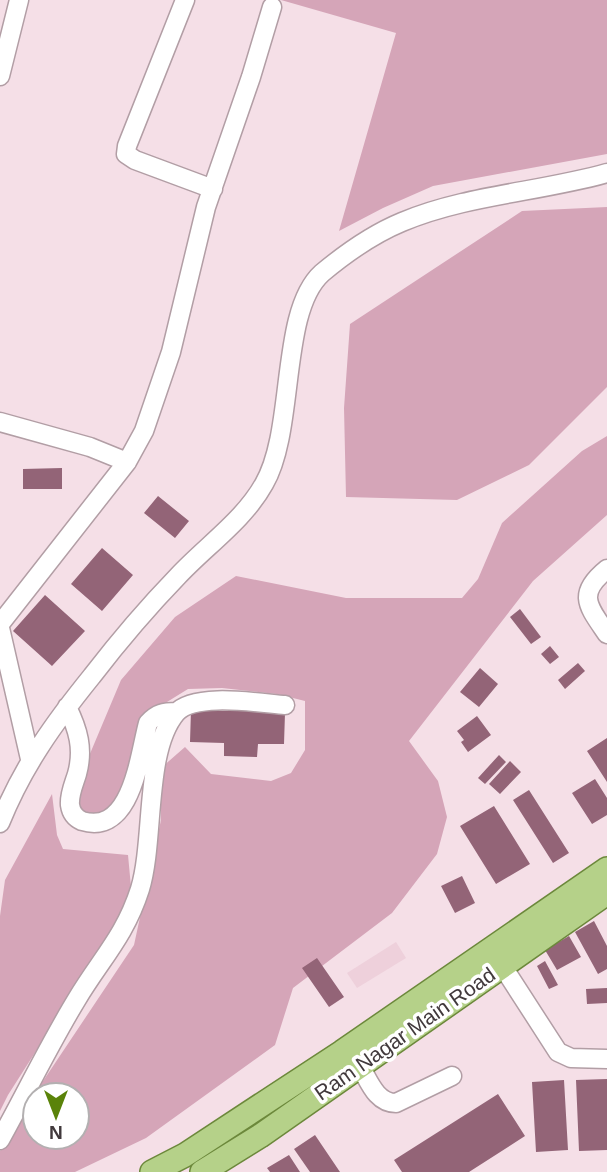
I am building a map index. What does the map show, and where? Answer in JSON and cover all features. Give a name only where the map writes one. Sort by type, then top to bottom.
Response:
[{"type":"main road","points":[[152,1172],[185,1154],[342,1052],[497,957],[607,869]]},
{"type":"main road","name":"Ram Nagar Main Road","points":[[202,1172],[260,1136],[360,1066],[497,957],[607,893]]},
{"type":"street","points":[[185,0],[126,154],[135,160],[213,189]]},
{"type":"street","points":[[0,76],[15,1]]},
{"type":"street","points":[[30,759],[0,626],[127,462],[144,431],[172,352],[206,207],[272,7]]},
{"type":"street","points":[[0,823],[30,759],[67,707],[156,598],[241,515],[266,482],[280,446],[299,320],[307,295],[319,276],[356,247],[423,214],[607,173]]},
{"type":"street","points":[[0,422],[89,447],[127,462]]},
{"type":"street","points":[[607,569],[591,584],[587,593],[589,606],[607,634]]},
{"type":"street","points":[[67,707],[76,724],[80,741],[80,761],[70,806],[76,818],[99,822],[112,818],[124,806],[148,723],[154,716],[164,712],[177,712],[198,703],[233,701],[285,705]]},
{"type":"street","points":[[0,1140],[67,1015],[124,929],[134,908],[145,868],[157,761],[164,736],[177,712]]},
{"type":"street","points":[[497,957],[558,1052],[571,1058],[607,1059]]},
{"type":"street","points":[[360,1066],[380,1099],[387,1103],[396,1103],[452,1076]]},
{"type":"shaded area","points":[[281,0],[607,0],[607,154],[433,186],[339,231],[396,33]]},
{"type":"shaded area","points":[[607,207],[607,387],[529,465],[457,500],[346,497],[344,408],[350,324],[522,211]]},
{"type":"shaded area","points":[[607,436],[607,515],[533,581],[409,741],[438,781],[447,817],[437,854],[392,913],[293,988],[275,1045],[146,1138],[75,1172],[0,1172],[0,1151],[21,1114],[21,1151],[91,1151],[91,1081],[43,1081],[134,945],[161,820],[161,768],[185,747],[211,774],[271,781],[291,773],[305,750],[305,701],[277,694],[222,688],[188,689],[154,710],[119,806],[88,819],[75,807],[76,787],[121,680],[175,617],[236,576],[346,598],[462,598],[478,579],[502,523],[582,451]]},
{"type":"shaded area","points":[[52,794],[57,835],[63,849],[128,855],[131,887],[122,923],[66,1004],[0,1111],[0,916],[5,880]]},
{"type":"shaded area","points":[[396,942],[406,958],[357,988],[347,973]]},
{"type":"building","points":[[62,468],[62,489],[23,489],[23,469]]},
{"type":"building","points":[[158,496],[189,521],[175,538],[144,513]]},
{"type":"building","points":[[102,548],[133,575],[102,611],[71,584]]},
{"type":"building","points":[[45,595],[85,631],[52,666],[13,631]]},
{"type":"building","points":[[520,609],[541,637],[531,644],[510,617]]},
{"type":"building","points":[[550,646],[559,657],[550,664],[541,654]]},
{"type":"building","points":[[578,663],[585,671],[565,689],[558,680]]},
{"type":"building","points":[[480,668],[498,684],[479,707],[460,692]]},
{"type":"building","points":[[234,705],[247,705],[253,712],[285,713],[284,744],[258,744],[257,757],[224,756],[224,743],[190,742],[191,710],[228,711]]},
{"type":"building","points":[[477,716],[491,735],[468,752],[457,731]]},
{"type":"building","points":[[607,738],[607,782],[587,751]]},
{"type":"building","points":[[499,755],[506,762],[485,784],[478,778]]},
{"type":"building","points":[[510,761],[521,772],[500,794],[489,784]]},
{"type":"building","points":[[595,779],[607,798],[607,815],[592,824],[572,793]]},
{"type":"building","points":[[529,790],[569,853],[553,863],[513,800]]},
{"type":"building","points":[[494,806],[530,864],[496,884],[460,826]]},
{"type":"building","points":[[462,876],[475,903],[455,913],[441,886]]},
{"type":"building","points":[[594,921],[607,946],[607,969],[598,974],[575,932]]},
{"type":"building","points":[[569,936],[581,957],[557,970],[545,950]]},
{"type":"building","points":[[317,958],[344,997],[329,1007],[302,968]]},
{"type":"building","points":[[545,961],[558,985],[549,989],[537,966]]},
{"type":"building","points":[[607,988],[607,1003],[587,1004],[586,989]]},
{"type":"building","points":[[607,1079],[607,1150],[579,1151],[576,1080]]},
{"type":"building","points":[[564,1080],[568,1150],[536,1152],[532,1082]]},
{"type":"building","points":[[498,1094],[525,1136],[469,1172],[402,1172],[394,1160]]},
{"type":"building","points":[[315,1135],[340,1172],[310,1172],[294,1149]]},
{"type":"building","points":[[289,1155],[300,1172],[270,1172],[267,1168]]}]
